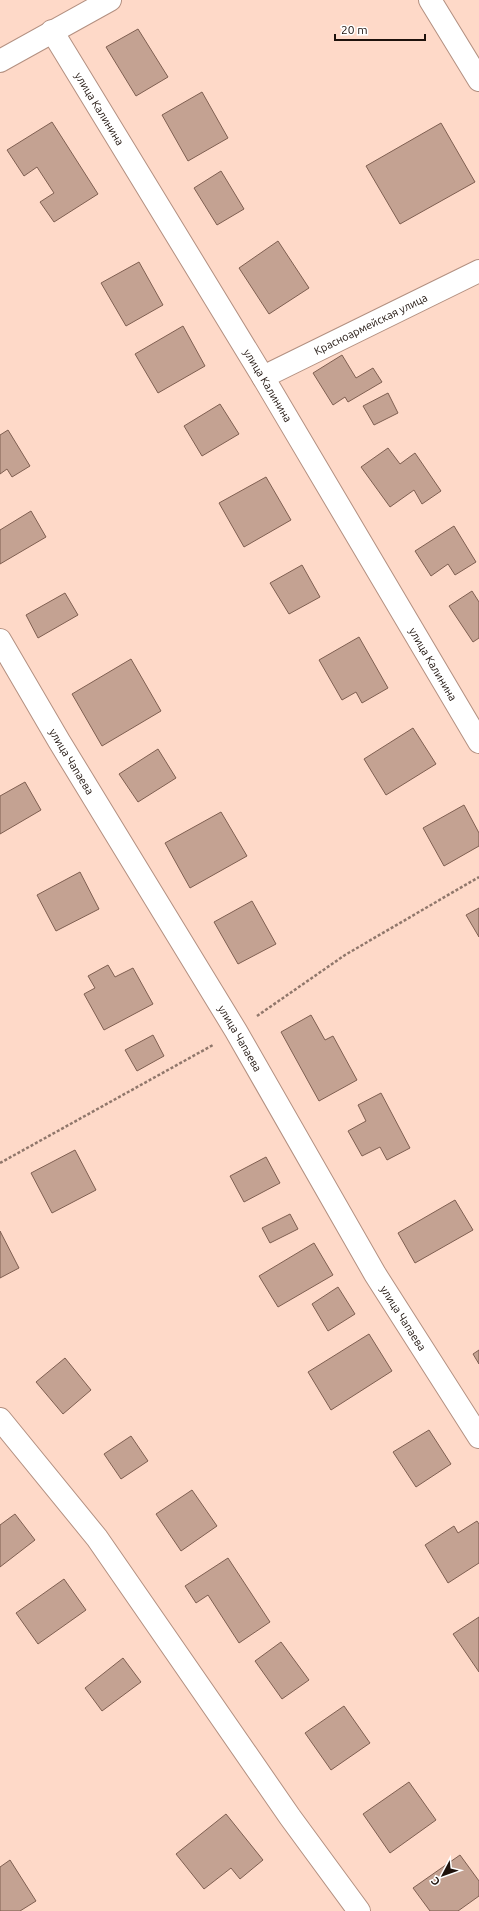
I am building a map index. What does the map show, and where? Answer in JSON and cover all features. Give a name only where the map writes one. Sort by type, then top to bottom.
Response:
[{"type":"street","points":[[0,61],[110,0]]},
{"type":"street","points":[[430,0],[479,80]]},
{"type":"street","name":"улица Калинина","points":[[52,31],[263,377],[479,742]]},
{"type":"street","name":"Красноармейская улица","points":[[263,377],[479,271]]},
{"type":"street","name":"улица Чапаева","points":[[0,640],[59,741],[236,1031],[375,1274],[479,1436]]},
{"type":"street","points":[[0,1419],[97,1538],[290,1817],[359,1911]]},
{"type":"building","points":[[138,29],[168,77],[136,96],[106,47]]},
{"type":"building","points":[[202,92],[228,138],[188,161],[162,115]]},
{"type":"building","points":[[52,122],[98,194],[54,222],[40,202],[54,193],[37,167],[24,176],[7,150]]},
{"type":"building","points":[[441,123],[475,182],[400,224],[366,166]]},
{"type":"building","points":[[221,171],[244,209],[217,225],[194,188]]},
{"type":"building","points":[[278,241],[309,288],[269,314],[239,268]]},
{"type":"building","points":[[139,262],[163,305],[126,326],[101,283]]},
{"type":"building","points":[[183,326],[205,366],[158,393],[135,354]]},
{"type":"building","points":[[342,355],[356,378],[373,368],[382,382],[348,402],[345,397],[333,405],[313,373]]},
{"type":"building","points":[[388,393],[398,413],[374,425],[363,406]]},
{"type":"building","points":[[220,404],[239,434],[202,456],[184,426]]},
{"type":"building","points":[[8,430],[30,466],[12,477],[7,469],[0,474],[0,435]]},
{"type":"building","points":[[388,448],[400,464],[415,453],[441,491],[422,504],[414,490],[390,507],[361,467]]},
{"type":"building","points":[[266,477],[291,520],[244,547],[219,503]]},
{"type":"building","points":[[31,511],[46,537],[0,564],[0,530]]},
{"type":"building","points":[[454,526],[476,562],[455,575],[448,564],[431,576],[415,551]]},
{"type":"building","points":[[302,565],[320,597],[289,614],[270,583]]},
{"type":"building","points":[[472,591],[479,602],[479,638],[473,642],[449,606]]},
{"type":"building","points":[[65,593],[78,615],[38,638],[26,615]]},
{"type":"building","points":[[359,637],[388,688],[362,703],[356,692],[342,700],[319,660]]},
{"type":"building","points":[[131,659],[161,711],[102,746],[72,694]]},
{"type":"building","points":[[413,728],[436,764],[386,795],[364,759]]},
{"type":"building","points":[[158,749],[176,778],[138,802],[119,774]]},
{"type":"building","points":[[25,782],[41,810],[0,834],[0,796]]},
{"type":"building","points":[[464,805],[479,833],[479,846],[444,866],[423,828]]},
{"type":"building","points":[[221,812],[247,856],[190,888],[165,843]]},
{"type":"building","points":[[80,872],[99,909],[56,931],[37,895]]},
{"type":"building","points":[[252,901],[276,944],[238,964],[214,922]]},
{"type":"building","points":[[479,908],[479,937],[466,915]]},
{"type":"building","points":[[108,965],[115,977],[133,968],[153,1004],[104,1030],[84,994],[95,988],[88,976]]},
{"type":"building","points":[[311,1015],[325,1040],[333,1036],[357,1080],[319,1101],[281,1032]]},
{"type":"building","points":[[153,1035],[164,1056],[137,1071],[125,1050]]},
{"type":"building","points":[[381,1093],[410,1148],[387,1160],[380,1147],[362,1156],[348,1131],[366,1121],[358,1105]]},
{"type":"building","points":[[75,1150],[96,1190],[52,1213],[31,1173]]},
{"type":"building","points":[[266,1157],[280,1183],[244,1202],[230,1176]]},
{"type":"building","points":[[455,1200],[473,1230],[415,1263],[398,1233]]},
{"type":"building","points":[[290,1214],[298,1229],[270,1243],[262,1228]]},
{"type":"building","points":[[0,1231],[19,1268],[0,1278]]},
{"type":"building","points":[[314,1243],[333,1275],[278,1307],[259,1276]]},
{"type":"building","points":[[338,1287],[355,1314],[328,1331],[312,1304]]},
{"type":"building","points":[[369,1334],[392,1371],[331,1410],[308,1372]]},
{"type":"building","points":[[479,1350],[479,1364],[473,1354]]},
{"type":"building","points":[[65,1358],[91,1390],[63,1414],[36,1382]]},
{"type":"building","points":[[429,1430],[451,1464],[416,1487],[393,1452]]},
{"type":"building","points":[[131,1436],[148,1461],[121,1479],[104,1454]]},
{"type":"building","points":[[192,1490],[217,1526],[181,1551],[156,1514]]},
{"type":"building","points":[[15,1514],[35,1540],[0,1567],[0,1525]]},
{"type":"building","points":[[477,1521],[479,1524],[479,1563],[448,1583],[425,1545],[454,1526],[458,1533]]},
{"type":"building","points":[[228,1558],[270,1622],[239,1643],[208,1595],[196,1603],[185,1586]]},
{"type":"building","points":[[64,1579],[86,1610],[38,1644],[16,1613]]},
{"type":"building","points":[[479,1617],[479,1672],[453,1634]]},
{"type":"building","points":[[281,1642],[309,1680],[282,1699],[255,1661]]},
{"type":"building","points":[[123,1658],[141,1682],[102,1711],[85,1688]]},
{"type":"building","points":[[344,1706],[370,1743],[331,1770],[305,1733]]},
{"type":"building","points":[[409,1782],[436,1820],[390,1853],[363,1814]]},
{"type":"building","points":[[226,1814],[263,1860],[240,1879],[231,1868],[204,1889],[176,1854]]},
{"type":"building","points":[[460,1855],[479,1881],[479,1896],[458,1911],[430,1911],[413,1888]]},
{"type":"building","points":[[10,1860],[36,1901],[20,1911],[0,1911],[0,1867]]}]
